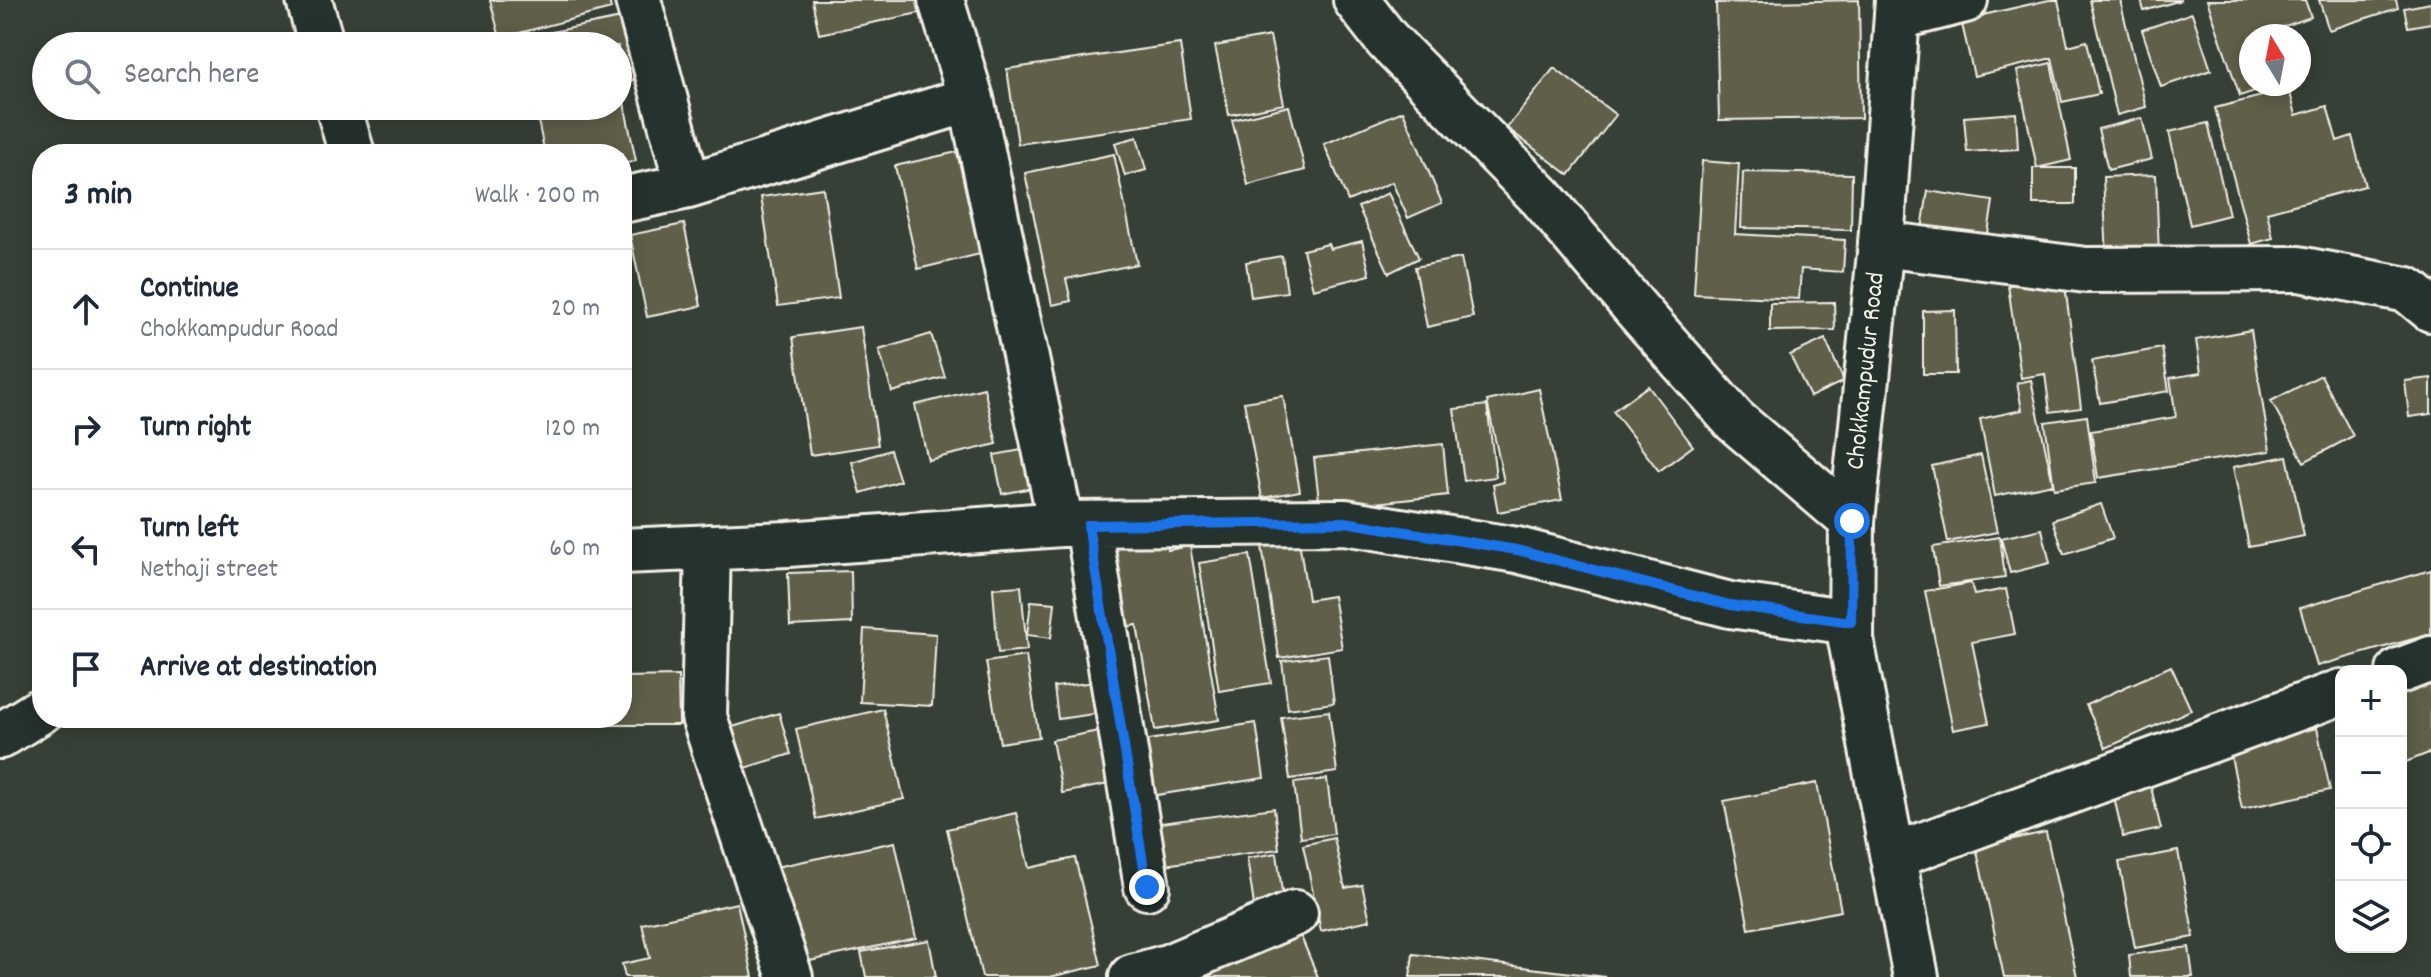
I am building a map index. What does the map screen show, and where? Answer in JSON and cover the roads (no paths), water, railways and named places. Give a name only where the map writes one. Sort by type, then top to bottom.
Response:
[{"type":"street","points":[[309,0],[318,32]]},
{"type":"street","points":[[638,0],[688,186]]},
{"type":"street","points":[[941,0],[971,99],[1074,524],[1147,887]]},
{"type":"street","points":[[1356,0],[1387,40],[1541,197],[1734,420],[1852,521]]},
{"type":"street","points":[[1898,8],[1965,0]]},
{"type":"street","name":"Chokkampudur Road","points":[[1898,8],[1881,244],[1852,521],[1851,640],[1916,977]]},
{"type":"street","points":[[632,198],[688,186],[971,99]]},
{"type":"street","points":[[342,120],[349,144]]},
{"type":"street","points":[[1881,244],[2086,270],[2299,269],[2408,290],[2431,309]]},
{"type":"street","points":[[632,551],[788,544],[1074,524],[1345,522],[1517,550],[1730,605],[1851,622]]},
{"type":"street","points":[[708,547],[704,717],[790,977]]},
{"type":"street","points":[[2407,668],[2431,659]]},
{"type":"street","points":[[1893,856],[2335,694]]},
{"type":"street","points":[[0,736],[32,716]]},
{"type":"street","points":[[1132,977],[1168,967],[1295,913]]}]
